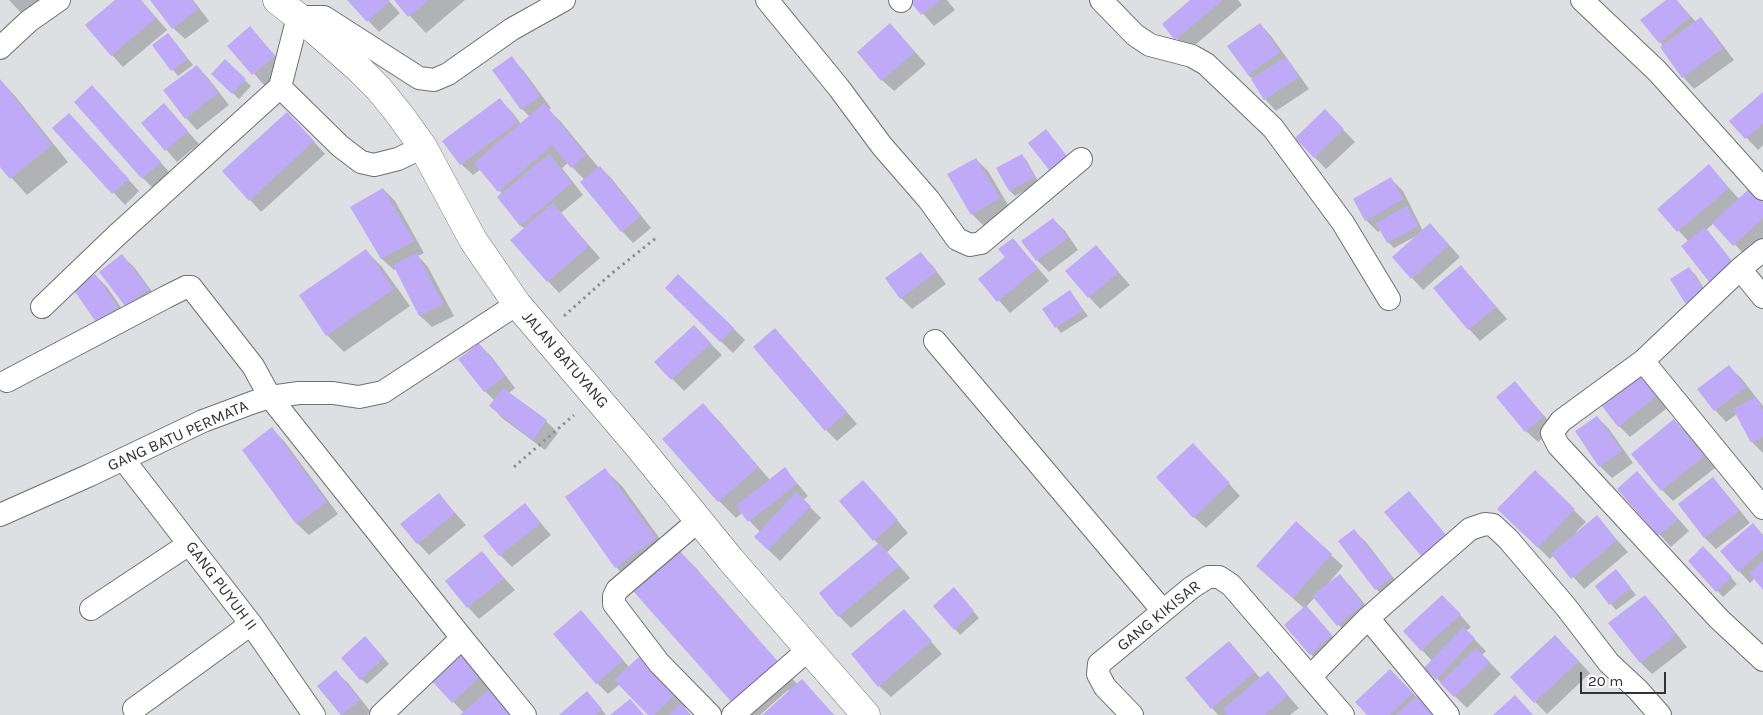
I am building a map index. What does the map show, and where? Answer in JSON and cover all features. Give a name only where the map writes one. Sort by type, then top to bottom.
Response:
[{"type":"street","points":[[0,48],[29,21],[59,0]]},
{"type":"street","name":"JALAN BATUYANG","points":[[277,0],[358,68],[400,115],[423,147],[473,240],[516,304],[698,521],[866,715]]},
{"type":"street","points":[[42,307],[116,236],[280,87],[298,17],[324,17],[419,78],[434,80],[448,74],[512,29],[564,0]]},
{"type":"street","points":[[768,0],[839,88],[882,146],[930,200],[957,239],[970,245],[981,243],[1081,159]]},
{"type":"street","points":[[1101,0],[1135,35],[1150,45],[1192,56],[1206,64],[1272,128],[1343,223],[1388,298]]},
{"type":"street","points":[[1582,0],[1657,71],[1763,189]]},
{"type":"street","points":[[280,87],[340,146],[361,162],[374,166],[398,159],[423,147]]},
{"type":"street","points":[[1763,250],[1740,269],[1643,361],[1560,420],[1552,433],[1558,445],[1719,619],[1763,660]]},
{"type":"street","points":[[1740,269],[1763,297]]},
{"type":"street","points":[[8,381],[166,297],[186,287],[191,287],[253,366],[270,398],[526,715]]},
{"type":"street","name":"GANG BATU PERMATA","points":[[0,515],[203,421],[270,398],[319,392],[359,397],[383,392],[516,304]]},
{"type":"street","points":[[935,341],[1163,611]]},
{"type":"street","points":[[1643,361],[1763,508]]},
{"type":"street","name":"GANG PUYUH II","points":[[123,459],[251,624],[311,714]]},
{"type":"street","points":[[698,521],[617,590],[614,596],[614,604],[659,663],[710,715]]},
{"type":"street","points":[[1311,676],[1368,618],[1470,529],[1485,524],[1493,525],[1508,539],[1609,663],[1638,690],[1660,715]]},
{"type":"street","points":[[91,608],[189,544]]},
{"type":"street","name":"GANG KIKISAR","points":[[1132,715],[1105,687],[1098,674],[1099,664],[1191,588],[1208,577],[1219,577],[1231,585],[1343,715]]},
{"type":"street","points":[[1368,618],[1448,715]]},
{"type":"street","points":[[134,709],[251,624]]},
{"type":"street","points":[[381,715],[462,638]]},
{"type":"street","points":[[733,715],[808,650]]},
{"type":"path","points":[[543,334],[611,274],[656,238]]},
{"type":"path","points":[[514,467],[595,396]]},
{"type":"building","points":[[115,0],[141,0],[156,18],[111,56],[85,25]]},
{"type":"building","points":[[150,0],[191,0],[198,9],[172,29]]},
{"type":"building","points":[[347,0],[389,0],[390,1],[367,22]]},
{"type":"building","points":[[394,0],[429,0],[408,17]]},
{"type":"building","points":[[909,0],[941,0],[921,15]]},
{"type":"building","points":[[1190,0],[1223,0],[1175,40],[1162,24]]},
{"type":"building","points":[[1666,0],[1677,0],[1690,17],[1659,43],[1640,20]]},
{"type":"building","points":[[1701,17],[1723,48],[1682,78],[1660,47]]},
{"type":"building","points":[[890,23],[915,52],[881,81],[857,52]]},
{"type":"building","points":[[1260,23],[1280,52],[1248,75],[1227,46]]},
{"type":"building","points":[[250,26],[275,56],[252,75],[227,46]]},
{"type":"building","points":[[168,33],[188,59],[171,71],[152,45]]},
{"type":"building","points":[[512,56],[540,96],[521,110],[492,70]]},
{"type":"building","points":[[1286,57],[1299,77],[1264,100],[1251,79]]},
{"type":"building","points":[[225,59],[246,79],[232,94],[211,74]]},
{"type":"building","points":[[197,65],[218,93],[185,119],[163,90]]},
{"type":"building","points":[[0,79],[52,145],[10,179],[0,167]]},
{"type":"building","points":[[92,85],[161,162],[142,179],[74,102]]},
{"type":"building","points":[[1763,92],[1763,124],[1745,139],[1729,121]]},
{"type":"building","points":[[500,98],[518,122],[460,165],[442,141]]},
{"type":"building","points":[[164,103],[188,131],[165,151],[141,123]]},
{"type":"building","points":[[544,103],[586,155],[571,168],[552,145],[498,192],[474,163]]},
{"type":"building","points":[[1325,109],[1344,129],[1314,158],[1295,138]]},
{"type":"building","points":[[287,112],[314,141],[249,201],[222,171]]},
{"type":"building","points":[[69,113],[129,179],[112,194],[52,128]]},
{"type":"building","points":[[1046,129],[1067,156],[1049,170],[1028,143]]},
{"type":"building","points":[[549,154],[572,183],[520,226],[497,197]]},
{"type":"building","points":[[1022,154],[1035,177],[1009,191],[996,168]]},
{"type":"building","points":[[976,158],[1000,198],[971,215],[947,174]]},
{"type":"building","points":[[1709,164],[1729,188],[1677,232],[1657,209]]},
{"type":"building","points":[[600,166],[641,216],[621,232],[580,182]]},
{"type":"building","points":[[1391,177],[1403,199],[1365,221],[1353,199]]},
{"type":"building","points":[[383,188],[414,241],[381,259],[350,207]]},
{"type":"building","points":[[1750,188],[1763,202],[1763,218],[1733,246],[1712,223]]},
{"type":"building","points":[[553,203],[589,246],[547,282],[510,240]]},
{"type":"building","points":[[1407,206],[1418,226],[1387,243],[1376,223]]},
{"type":"building","points":[[1053,218],[1068,238],[1036,261],[1021,241]]},
{"type":"building","points":[[1430,223],[1449,245],[1411,279],[1392,257]]},
{"type":"building","points":[[1705,227],[1734,264],[1710,283],[1681,246]]},
{"type":"building","points":[[1013,238],[1038,268],[997,302],[978,279],[1005,257],[998,249]]},
{"type":"building","points":[[1096,245],[1119,272],[1088,298],[1065,271]]},
{"type":"building","points":[[366,249],[394,289],[326,336],[299,295]]},
{"type":"building","points":[[921,252],[936,272],[900,299],[885,278]]},
{"type":"building","points":[[417,253],[443,304],[419,316],[393,265]]},
{"type":"building","points":[[122,254],[149,289],[125,306],[99,272]]},
{"type":"building","points":[[1461,265],[1496,307],[1468,330],[1433,288]]},
{"type":"building","points":[[1689,267],[1704,290],[1685,303],[1670,279]]},
{"type":"building","points":[[95,274],[118,307],[96,322],[73,289]]},
{"type":"building","points":[[678,274],[734,328],[720,342],[665,288]]},
{"type":"building","points":[[1070,290],[1083,310],[1055,328],[1042,309]]},
{"type":"building","points":[[694,325],[711,343],[671,380],[654,362]]},
{"type":"building","points":[[775,328],[847,412],[825,431],[753,347]]},
{"type":"building","points":[[479,343],[505,376],[484,392],[458,359]]},
{"type":"building","points":[[1729,365],[1746,387],[1714,411],[1697,389]]},
{"type":"building","points":[[1645,373],[1660,393],[1618,427],[1602,406]]},
{"type":"building","points":[[1515,381],[1544,416],[1525,432],[1496,397]]},
{"type":"building","points":[[503,388],[547,420],[533,440],[489,406]]},
{"type":"building","points":[[1756,397],[1763,410],[1763,437],[1751,443],[1733,409]]},
{"type":"building","points":[[703,403],[758,467],[718,502],[662,439]]},
{"type":"building","points":[[1597,416],[1622,451],[1599,467],[1575,431]]},
{"type":"building","points":[[1674,419],[1704,456],[1661,491],[1631,454]]},
{"type":"building","points":[[272,427],[327,502],[296,524],[242,450]]},
{"type":"building","points":[[1193,443],[1230,483],[1193,518],[1156,477]]},
{"type":"building","points":[[785,467],[797,484],[748,522],[736,506]]},
{"type":"building","points":[[605,468],[656,538],[615,568],[565,497]]},
{"type":"building","points":[[1535,470],[1575,509],[1538,548],[1497,509]]},
{"type":"building","points":[[1637,471],[1678,519],[1658,536],[1617,489]]},
{"type":"building","points":[[1713,477],[1739,511],[1704,538],[1678,504]]},
{"type":"building","points":[[863,480],[898,520],[873,541],[839,501]]},
{"type":"building","points":[[1409,491],[1447,536],[1422,557],[1384,512]]},
{"type":"building","points":[[796,492],[811,506],[768,550],[754,537]]},
{"type":"building","points":[[439,493],[455,513],[417,544],[400,524]]},
{"type":"building","points":[[525,503],[541,523],[499,556],[483,536]]},
{"type":"building","points":[[1597,515],[1617,540],[1571,579],[1551,554]]},
{"type":"building","points":[[1296,521],[1332,554],[1293,598],[1256,566]]},
{"type":"building","points":[[1753,523],[1763,535],[1763,550],[1738,572],[1720,551]]},
{"type":"building","points":[[1354,529],[1392,577],[1375,590],[1338,541]]},
{"type":"building","points":[[879,543],[899,566],[838,617],[819,593]]},
{"type":"building","points":[[1703,546],[1732,577],[1716,592],[1688,561]]},
{"type":"building","points":[[679,550],[781,665],[735,706],[633,591]]},
{"type":"building","points":[[482,551],[504,578],[467,608],[445,581]]},
{"type":"building","points":[[1763,561],[1763,590],[1749,573]]},
{"type":"building","points":[[1616,569],[1631,588],[1609,605],[1595,586]]},
{"type":"building","points":[[1340,574],[1363,604],[1337,626],[1312,596]]},
{"type":"building","points":[[954,587],[974,611],[954,630],[933,606]]},
{"type":"building","points":[[1442,595],[1461,614],[1421,651],[1403,631]]},
{"type":"building","points":[[1645,595],[1676,635],[1640,663],[1608,623]]},
{"type":"building","points":[[1306,605],[1332,635],[1310,655],[1284,625]]},
{"type":"building","points":[[904,609],[932,641],[878,687],[851,654]]},
{"type":"building","points":[[581,610],[623,660],[596,684],[553,634]]},
{"type":"building","points":[[1463,627],[1475,638],[1436,680],[1424,668]]},
{"type":"building","points":[[1555,635],[1579,661],[1534,703],[1510,677]]},
{"type":"building","points":[[365,636],[384,658],[360,680],[341,658]]},
{"type":"building","points":[[1229,641],[1255,672],[1211,709],[1185,678]]},
{"type":"building","points":[[1476,648],[1490,662],[1454,697],[1440,683]]},
{"type":"building","points":[[459,653],[481,676],[452,703],[431,680]]},
{"type":"building","points":[[642,654],[678,692],[654,715],[648,715],[614,680]]},
{"type":"building","points":[[1390,669],[1413,693],[1389,715],[1367,715],[1355,702]]},
{"type":"building","points":[[336,670],[360,700],[341,715],[317,686]]},
{"type":"building","points":[[1268,671],[1288,695],[1265,715],[1227,715],[1223,709]]},
{"type":"building","points":[[802,679],[834,715],[762,715]]},
{"type":"building","points":[[494,686],[518,715],[460,715]]},
{"type":"building","points":[[587,691],[602,709],[595,715],[559,715]]},
{"type":"building","points":[[1515,695],[1533,715],[1493,715]]},
{"type":"building","points":[[1417,696],[1431,715],[1395,715]]},
{"type":"building","points":[[630,699],[644,715],[610,715]]},
{"type":"building","points":[[681,703],[691,715],[668,715]]}]
